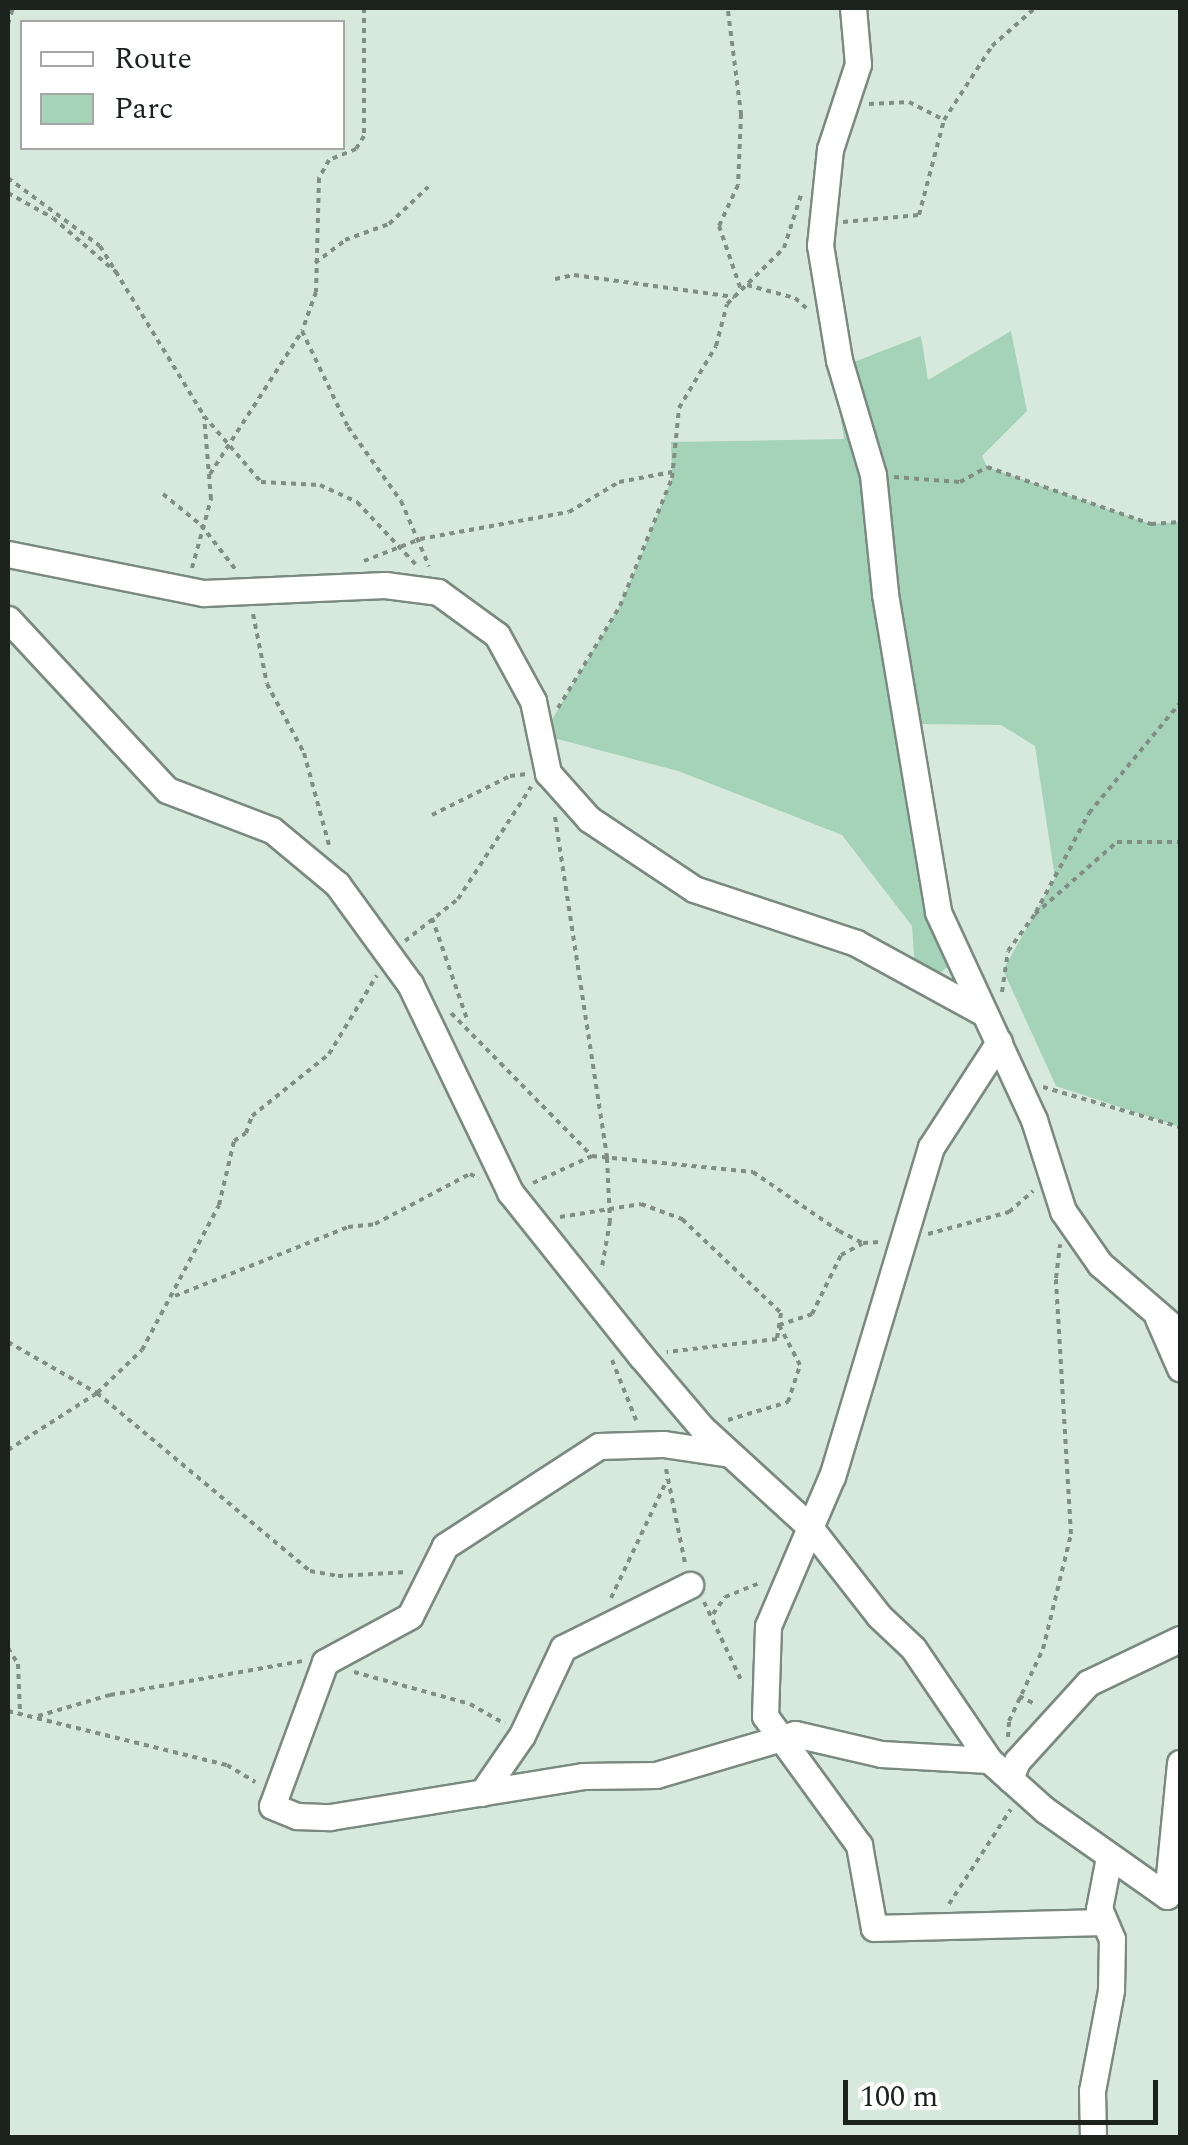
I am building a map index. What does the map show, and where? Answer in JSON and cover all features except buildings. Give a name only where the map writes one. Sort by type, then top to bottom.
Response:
[{"type":"street","points":[[854,8],[858,64],[830,149],[823,224],[833,330],[873,474],[928,868],[938,912],[980,1011],[999,1042],[1078,1236],[1158,1318],[1180,1333]]},
{"type":"street","points":[[8,554],[191,589],[385,585],[438,592],[497,635],[532,701],[548,772],[588,819],[656,868],[735,905],[856,943],[980,1011]]},
{"type":"street","points":[[8,620],[167,790],[272,830],[337,884],[410,984],[510,1192],[641,1356],[702,1428],[740,1457],[808,1526],[879,1616],[913,1648],[1004,1768],[1109,1857],[1167,1896],[1180,1763]]},
{"type":"street","points":[[999,1042],[938,1131],[900,1241],[832,1476],[788,1566],[764,1646],[772,1726],[859,1845],[874,1928],[1101,1922]]},
{"type":"street","points":[[1158,1318],[1180,1368]]},
{"type":"street","points":[[740,1457],[716,1448],[663,1444],[598,1446],[445,1546],[426,1573],[410,1616],[325,1662],[272,1806],[310,1819],[583,1776],[672,1772],[772,1726],[902,1757],[1004,1768]]},
{"type":"street","points":[[482,1793],[522,1735],[558,1654],[589,1631],[690,1585]]},
{"type":"street","points":[[1004,1768],[1099,1675],[1180,1639]]},
{"type":"street","points":[[1093,2138],[1092,2091],[1111,1990],[1112,1939],[1101,1922],[1109,1857]]},
{"type":"path","points":[[8,24],[13,8]]},
{"type":"path","points":[[209,475],[313,312],[319,178],[330,160],[356,150],[364,136],[364,8]]},
{"type":"path","points":[[786,240],[823,224],[919,215],[944,120],[992,46],[1035,8]]},
{"type":"path","points":[[728,11],[742,114],[738,185],[719,226],[741,290]]},
{"type":"path","points":[[848,102],[910,102],[944,120]]},
{"type":"path","points":[[8,178],[100,246],[126,282],[204,416],[262,482],[320,485],[357,502],[400,544],[438,592]]},
{"type":"path","points":[[316,263],[345,240],[389,224],[428,187]]},
{"type":"path","points":[[539,727],[564,703],[620,606],[672,472],[679,408],[716,346],[734,297],[786,240],[803,188]]},
{"type":"path","points":[[8,193],[53,218],[126,282]]},
{"type":"path","points":[[555,279],[574,275],[734,297]]},
{"type":"path","points":[[746,285],[795,298],[833,330]]},
{"type":"path","points":[[302,331],[348,426],[420,539],[438,592]]},
{"type":"path","points":[[191,589],[201,525],[210,499],[204,416]]},
{"type":"path","points":[[873,474],[960,482],[987,467],[1151,524],[1180,522]]},
{"type":"path","points":[[350,568],[400,544],[569,512],[620,482],[672,472]]},
{"type":"path","points":[[163,494],[201,525],[252,589],[266,684],[304,753],[337,884]]},
{"type":"path","points":[[999,1042],[1008,951],[1035,914],[1089,813],[1180,702]]},
{"type":"path","points":[[8,1450],[97,1392],[142,1350],[175,1296],[219,1204],[234,1140],[246,1133],[252,1116],[329,1054],[391,953],[458,899],[541,772],[510,776],[432,814]]},
{"type":"path","points":[[555,814],[607,1158],[609,1206],[596,1297]]},
{"type":"path","points":[[1035,914],[1117,842],[1180,842]]},
{"type":"path","points":[[432,918],[470,1026]]},
{"type":"path","points":[[410,984],[470,1026],[592,1156]]},
{"type":"path","points":[[1018,1090],[1056,1086],[1180,1127]]},
{"type":"path","points":[[175,1296],[348,1226],[388,1218],[470,1174],[510,1192],[592,1156],[753,1172],[863,1243]]},
{"type":"path","points":[[779,1325],[812,1314],[841,1255],[863,1243],[900,1241],[1009,1212],[1052,1175]]},
{"type":"path","points":[[536,1222],[609,1206],[642,1204],[682,1218],[782,1313],[777,1338],[641,1356]]},
{"type":"path","points":[[935,1927],[1008,1821],[1004,1768],[1008,1721],[1043,1648],[1071,1534],[1058,1227]]},
{"type":"path","points":[[702,1428],[788,1402],[800,1365],[779,1325]]},
{"type":"path","points":[[8,1342],[97,1392],[310,1571],[426,1573]]},
{"type":"path","points":[[608,1345],[638,1424],[663,1444],[690,1585],[712,1614],[720,1647],[772,1726]]},
{"type":"path","points":[[589,1631],[668,1480]]},
{"type":"path","points":[[712,1614],[725,1597],[788,1566]]},
{"type":"path","points":[[8,1648],[18,1664],[20,1712]]},
{"type":"path","points":[[8,1710],[227,1764],[250,1776],[272,1806]]},
{"type":"green space","points":[[1011,331],[1027,411],[982,456],[987,467],[1151,524],[1180,522],[1180,1127],[1056,1086],[1003,970],[1055,878],[1035,746],[1001,725],[919,724],[943,891],[963,955],[932,979],[915,969],[912,926],[842,835],[678,771],[550,737],[548,726],[620,606],[647,541],[672,478],[671,442],[844,439],[833,370],[921,336],[928,380]]}]
